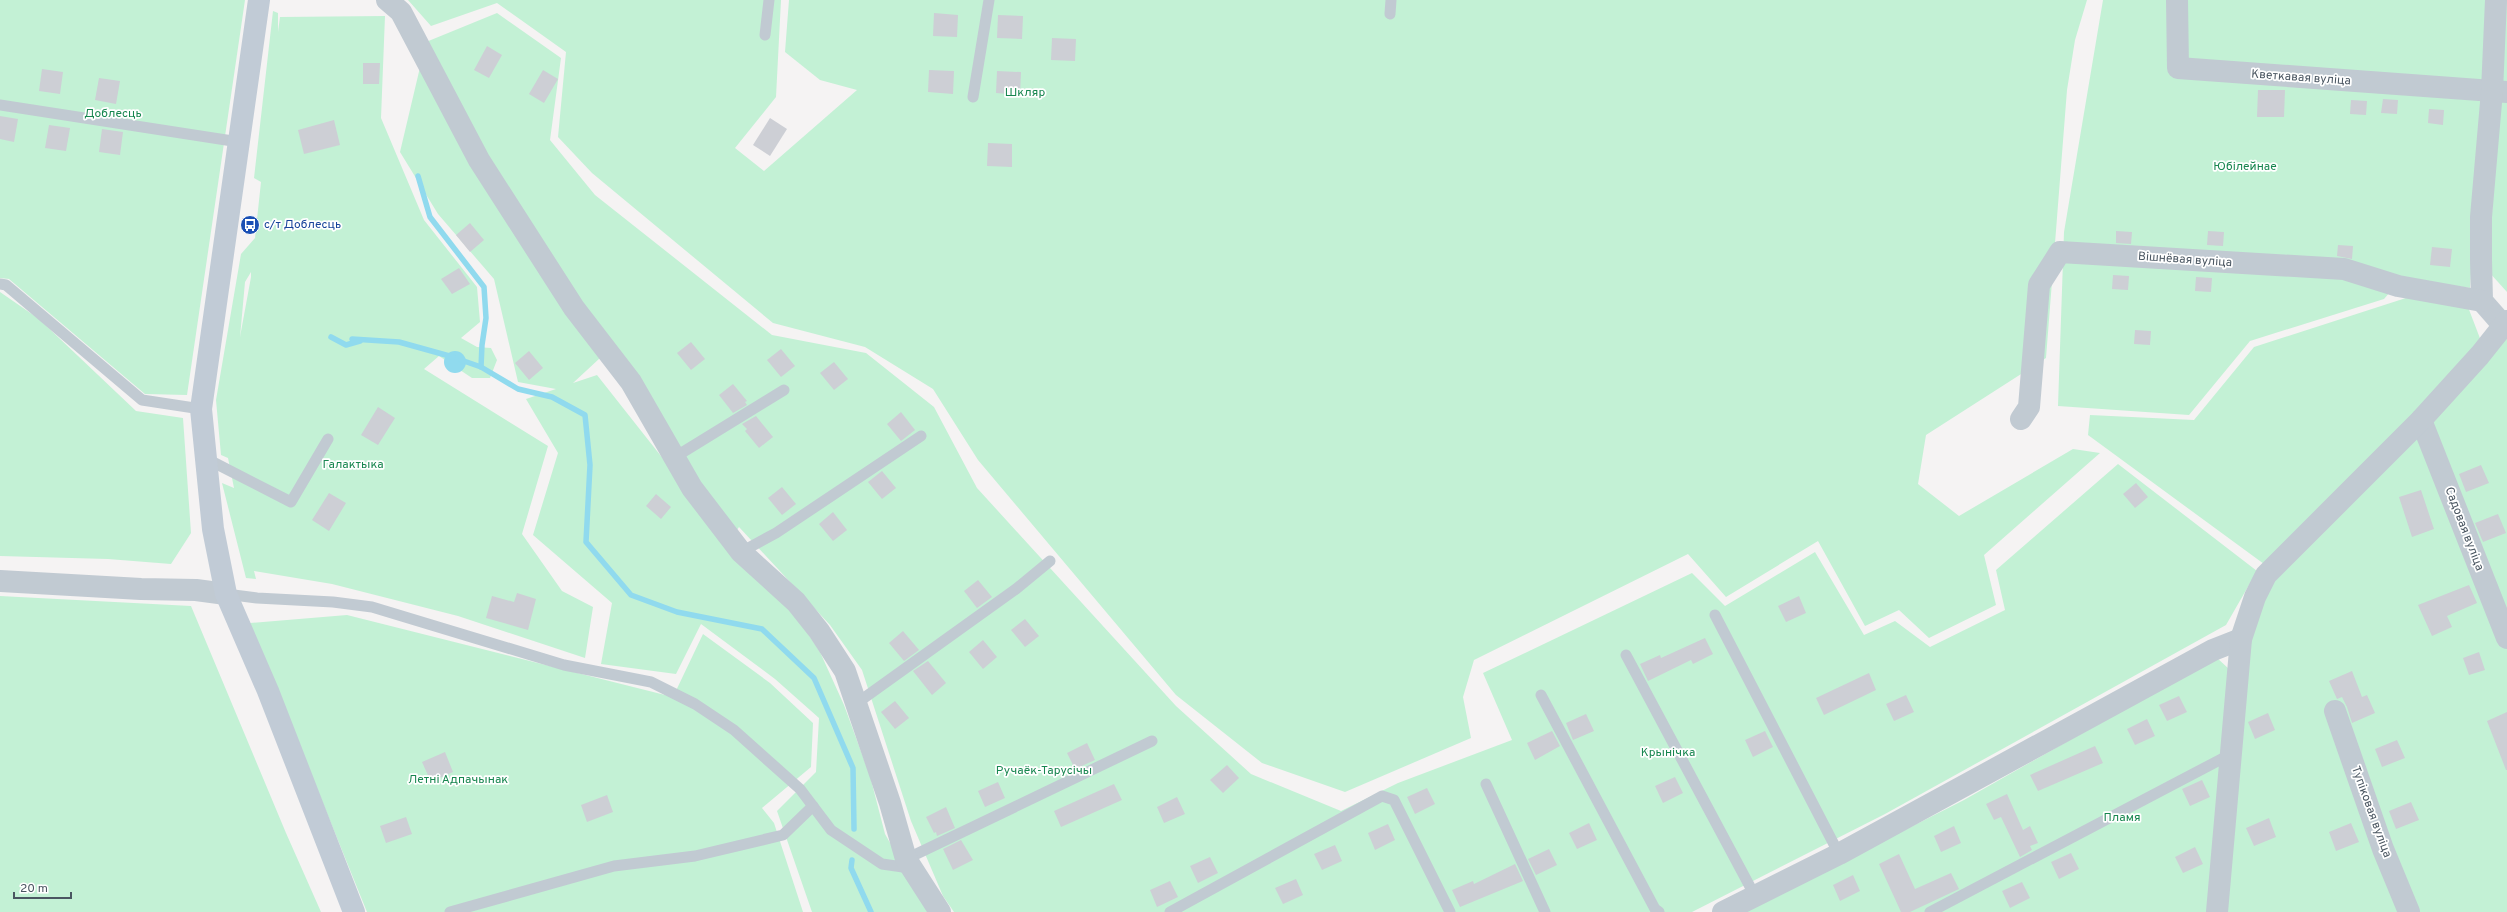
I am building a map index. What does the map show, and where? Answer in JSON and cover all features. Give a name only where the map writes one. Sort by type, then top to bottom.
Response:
[{"type":"street","points":[[259,0],[201,409],[213,529],[226,594],[268,691],[354,912]]},
{"type":"street","points":[[387,0],[401,12],[424,58],[483,166],[574,308],[631,382],[692,488],[740,552],[796,602],[819,631],[845,671],[857,703],[908,863],[940,912]]},
{"type":"street","name":"Кветкавая вуліца","points":[[2177,0],[2178,68],[2499,92]]},
{"type":"street","points":[[2217,912],[2241,639],[2255,597],[2266,575],[2421,420],[2480,355],[2505,323],[2482,301],[2481,218],[2499,92],[2496,0]]},
{"type":"street","name":"Вішнёвая вуліца","points":[[2021,419],[2029,407],[2039,284],[2060,252],[2344,269],[2398,286],[2482,301]]},
{"type":"street","name":"Садовая вуліца","points":[[2421,420],[2507,638]]},
{"type":"street","points":[[0,581],[141,589],[196,590],[226,594]]},
{"type":"street","points":[[1723,912],[1838,854],[2213,650],[2241,639]]},
{"type":"street","name":"Тупіковая вуліца","points":[[2335,711],[2383,849],[2409,912]]},
{"type":"lane","points":[[765,35],[769,0]]},
{"type":"lane","points":[[973,97],[989,0]]},
{"type":"lane","points":[[1390,14],[1391,0]]},
{"type":"lane","points":[[0,106],[239,142]]},
{"type":"lane","points":[[0,284],[6,286],[25,300],[142,400],[201,409]]},
{"type":"lane","points":[[675,457],[784,390]]},
{"type":"lane","points":[[740,552],[776,533],[921,436]]},
{"type":"lane","points":[[206,458],[292,502],[328,439]]},
{"type":"lane","points":[[857,703],[1016,589],[1050,561]]},
{"type":"lane","points":[[226,594],[256,598],[333,602],[372,608],[564,665],[651,682],[696,704],[734,730],[800,789],[831,830],[882,864],[908,863],[1152,741]]},
{"type":"lane","points":[[1715,615],[1838,854]]},
{"type":"lane","points":[[1626,655],[1755,896]]},
{"type":"lane","points":[[1541,695],[1655,909],[1660,912]]},
{"type":"lane","points":[[1930,912],[2231,754]]},
{"type":"lane","points":[[1486,784],[1545,912]]},
{"type":"lane","points":[[1170,912],[1382,796],[1394,800],[1450,912]]},
{"type":"lane","points":[[450,912],[614,866],[694,856],[783,835],[813,806]]},
{"type":"green space","name":"Доблесць","points":[[0,0],[245,0],[187,395],[145,394],[9,279],[0,278]]},
{"type":"green space","name":"Шкляр","points":[[408,0],[781,0],[776,97],[735,148],[764,171],[857,90],[820,80],[785,52],[789,0],[2087,0],[2075,40],[2067,90],[2046,358],[1926,435],[1918,484],[1959,516],[2073,449],[2100,453],[1984,555],[1996,605],[1929,638],[1899,610],[1865,626],[1818,541],[1726,597],[1688,554],[1474,660],[1463,697],[1471,738],[1345,792],[1262,763],[1176,695],[978,460],[933,389],[865,347],[773,323],[592,173],[558,137],[566,52],[497,3],[431,26]]},
{"type":"green space","name":"Юбілейнае","points":[[2103,0],[2488,0],[2470,288],[2402,278],[2384,299],[2250,341],[2189,415],[2058,406],[2064,232]]},
{"type":"green space","points":[[2503,0],[2507,0],[2507,292],[2489,272]]},
{"type":"green space","name":"Галактыка","points":[[273,11],[278,13],[278,32],[280,17],[385,16],[381,118],[424,220],[477,287],[480,322],[461,338],[477,347],[491,348],[497,360],[490,378],[472,378],[439,356],[424,369],[548,446],[522,534],[562,591],[593,607],[585,658],[458,616],[332,584],[254,571],[256,579],[246,578],[222,483],[234,488],[228,458],[221,455],[216,400],[241,254],[255,238],[261,182],[254,178]],"holes":[[[251,272],[240,337],[245,282]]]},
{"type":"green space","points":[[497,13],[561,58],[550,140],[595,195],[772,335],[866,353],[934,407],[977,488],[1176,706],[1251,774],[1341,811],[1398,783],[1512,740],[1483,673],[1692,573],[1725,606],[1815,552],[1864,635],[1895,621],[1930,647],[2005,610],[1996,570],[2118,464],[2257,571],[2226,625],[1885,814],[1692,912],[954,912],[943,896],[911,821],[862,670],[830,625],[739,527],[727,545],[793,611],[820,652],[844,705],[870,776],[885,834],[929,912],[812,912],[777,811],[816,772],[819,718],[775,679],[701,624],[676,674],[601,664],[612,603],[533,535],[558,453],[526,399],[556,389],[518,382],[494,279],[438,214],[400,152],[426,42]],"holes":[[[613,346],[683,484],[597,375],[573,383]]]},
{"type":"green space","points":[[0,292],[39,319],[136,411],[183,418],[191,533],[171,564],[108,559],[0,556]]},
{"type":"green space","points":[[2409,297],[2468,307],[2481,341],[2415,414],[2264,564],[2088,435],[2090,415],[2194,420],[2254,347]]},
{"type":"green space","points":[[2507,335],[2507,912],[2225,912],[2249,636],[2271,585]]},
{"type":"green space","points":[[0,596],[191,606],[286,833],[321,912],[0,912]]},
{"type":"green space","name":"Летні Адпачынак","points":[[347,615],[673,697],[703,634],[770,683],[813,723],[811,767],[762,808],[774,823],[803,912],[367,912],[250,623]]},
{"type":"green space","name":"Пламя","points":[[2216,657],[2229,669],[2207,912],[1743,912],[1964,800]]},
{"type":"water","points":[[455,351],[463,354],[466,362],[463,370],[455,373],[447,370],[444,362],[447,354]]},
{"type":"building","points":[[934,13],[958,15],[957,37],[933,36]]},
{"type":"building","points":[[998,15],[1023,16],[1022,39],[997,38]]},
{"type":"building","points":[[1052,38],[1076,39],[1075,61],[1051,60]]},
{"type":"building","points":[[487,46],[502,55],[489,78],[474,70]]},
{"type":"building","points":[[363,63],[380,63],[379,84],[363,84]]},
{"type":"building","points":[[42,69],[63,72],[60,94],[39,91]]},
{"type":"building","points":[[543,70],[558,79],[544,103],[529,94]]},
{"type":"building","points":[[929,70],[954,71],[953,94],[928,92]]},
{"type":"building","points":[[997,71],[1021,72],[1020,95],[996,93]]},
{"type":"building","points":[[99,78],[120,81],[116,104],[95,100]]},
{"type":"building","points":[[2258,90],[2285,90],[2284,117],[2257,117]]},
{"type":"building","points":[[2383,99],[2398,100],[2397,114],[2381,113]]},
{"type":"building","points":[[2351,100],[2367,101],[2366,115],[2350,114]]},
{"type":"building","points":[[2429,109],[2444,110],[2443,125],[2428,123]]},
{"type":"building","points":[[0,116],[18,119],[14,142],[0,139]]},
{"type":"building","points":[[770,118],[787,129],[770,156],[753,145]]},
{"type":"building","points":[[334,120],[340,145],[304,154],[298,130]]},
{"type":"building","points":[[49,125],[70,128],[66,151],[45,148]]},
{"type":"building","points":[[102,129],[123,132],[120,155],[99,152]]},
{"type":"building","points":[[988,143],[1012,144],[1012,167],[987,166]]},
{"type":"building","points":[[470,223],[484,240],[470,252],[456,235]]},
{"type":"building","points":[[2116,231],[2132,232],[2131,244],[2116,243]]},
{"type":"building","points":[[2208,231],[2224,232],[2223,246],[2207,245]]},
{"type":"building","points":[[2338,245],[2353,246],[2352,259],[2337,256]]},
{"type":"building","points":[[2432,247],[2452,249],[2450,267],[2430,265]]},
{"type":"building","points":[[459,268],[470,284],[452,294],[441,279]]},
{"type":"building","points":[[2113,275],[2129,276],[2128,290],[2112,289]]},
{"type":"building","points":[[2196,277],[2212,278],[2211,292],[2195,291]]},
{"type":"building","points":[[2135,330],[2151,331],[2150,345],[2134,344]]},
{"type":"building","points":[[691,342],[705,359],[691,370],[677,353]]},
{"type":"building","points":[[781,349],[795,366],[781,377],[767,360]]},
{"type":"building","points":[[529,351],[543,368],[529,380],[515,363]]},
{"type":"building","points":[[834,362],[848,379],[834,390],[820,373]]},
{"type":"building","points":[[733,384],[747,401],[745,402],[747,405],[733,413],[719,395]]},
{"type":"building","points":[[378,407],[395,418],[378,445],[361,435]]},
{"type":"building","points":[[901,412],[915,430],[901,441],[887,424]]},
{"type":"building","points":[[756,416],[773,437],[759,448],[745,431],[747,429],[742,424]]},
{"type":"building","points":[[2481,465],[2489,483],[2466,492],[2459,474]]},
{"type":"building","points":[[882,471],[896,488],[882,499],[868,482]]},
{"type":"building","points":[[2136,483],[2148,497],[2135,508],[2123,494]]},
{"type":"building","points":[[782,487],[796,504],[782,515],[768,498]]},
{"type":"building","points":[[2421,490],[2434,529],[2412,537],[2399,497]]},
{"type":"building","points":[[329,493],[346,503],[329,531],[312,520]]},
{"type":"building","points":[[656,494],[671,507],[661,519],[646,506]]},
{"type":"building","points":[[833,512],[847,530],[833,541],[819,524]]},
{"type":"building","points":[[2498,514],[2506,533],[2483,542],[2475,523]]},
{"type":"building","points":[[978,580],[992,597],[977,608],[964,591]]},
{"type":"building","points":[[2469,585],[2477,603],[2447,616],[2452,627],[2432,636],[2418,605]]},
{"type":"building","points":[[517,593],[536,599],[528,630],[486,618],[492,596],[514,602]]},
{"type":"building","points":[[1799,596],[1806,613],[1786,622],[1778,606]]},
{"type":"building","points":[[1025,619],[1039,636],[1025,647],[1011,630]]},
{"type":"building","points":[[903,631],[919,650],[904,661],[889,643]]},
{"type":"building","points":[[1705,638],[1713,654],[1693,664],[1691,660],[1648,681],[1640,664],[1660,655],[1661,658]]},
{"type":"building","points":[[983,640],[997,657],[983,669],[969,652]]},
{"type":"building","points":[[2479,652],[2485,670],[2469,675],[2463,658]]},
{"type":"building","points":[[928,661],[946,683],[932,695],[913,671]]},
{"type":"building","points":[[2352,671],[2362,697],[2367,695],[2375,713],[2352,723],[2342,697],[2337,699],[2329,681]]},
{"type":"building","points":[[1869,673],[1876,690],[1824,715],[1816,698]]},
{"type":"building","points":[[1906,695],[1914,712],[1894,721],[1886,704]]},
{"type":"building","points":[[2179,696],[2187,712],[2167,721],[2159,705]]},
{"type":"building","points":[[895,701],[909,718],[895,729],[881,712]]},
{"type":"building","points":[[2507,712],[2507,770],[2506,770],[2487,721]]},
{"type":"building","points":[[2268,713],[2275,730],[2255,739],[2248,722]]},
{"type":"building","points":[[1586,714],[1594,731],[1573,740],[1566,723]]},
{"type":"building","points":[[2147,719],[2155,736],[2135,745],[2127,729]]},
{"type":"building","points":[[1552,731],[1560,746],[1535,760],[1527,743]]},
{"type":"building","points":[[1765,731],[1773,747],[1753,757],[1745,740]]},
{"type":"building","points":[[2397,740],[2405,758],[2382,767],[2375,749]]},
{"type":"building","points":[[1087,743],[1095,760],[1075,769],[1067,753]]},
{"type":"building","points":[[2095,746],[2103,763],[2038,791],[2030,775]]},
{"type":"building","points":[[445,752],[453,772],[431,782],[422,762]]},
{"type":"building","points":[[1227,765],[1239,778],[1223,793],[1210,780]]},
{"type":"building","points":[[1675,777],[1683,793],[1663,803],[1655,786]]},
{"type":"building","points":[[2202,780],[2210,797],[2190,806],[2182,789]]},
{"type":"building","points":[[998,782],[1005,798],[985,807],[978,791]]},
{"type":"building","points":[[1114,784],[1122,800],[1061,827],[1054,811]]},
{"type":"building","points":[[1427,788],[1435,804],[1415,814],[1407,797]]},
{"type":"building","points":[[2007,794],[2023,830],[2030,826],[2038,843],[2030,846],[2032,850],[2020,857],[2001,817],[1994,820],[1986,804]]},
{"type":"building","points":[[607,795],[613,812],[587,822],[581,805]]},
{"type":"building","points":[[1177,797],[1185,814],[1164,823],[1157,807]]},
{"type":"building","points":[[2411,802],[2419,820],[2396,829],[2389,811]]},
{"type":"building","points":[[946,807],[955,828],[937,836],[926,817]]},
{"type":"building","points":[[406,817],[412,834],[386,843],[380,826]]},
{"type":"building","points":[[2269,818],[2276,837],[2254,846],[2246,828]]},
{"type":"building","points":[[1589,823],[1597,840],[1577,849],[1569,833]]},
{"type":"building","points":[[2351,823],[2359,842],[2336,851],[2329,832]]},
{"type":"building","points":[[1388,824],[1395,840],[1375,850],[1368,833]]},
{"type":"building","points":[[1954,826],[1961,843],[1941,852],[1934,836]]},
{"type":"building","points":[[961,840],[973,860],[953,870],[943,849]]},
{"type":"building","points":[[1335,845],[1342,861],[1322,870],[1314,854]]},
{"type":"building","points":[[2195,847],[2203,864],[2183,873],[2175,857]]},
{"type":"building","points":[[1549,849],[1557,865],[1536,875],[1528,859]]},
{"type":"building","points":[[2071,853],[2079,869],[2059,879],[2051,862]]},
{"type":"building","points":[[1899,854],[1915,889],[1951,873],[1959,889],[1910,912],[1901,912],[1879,864]]},
{"type":"building","points":[[1210,857],[1218,873],[1198,883],[1190,866]]},
{"type":"building","points":[[1515,864],[1523,881],[1460,907],[1452,890],[1473,881],[1474,884]]},
{"type":"building","points":[[1853,875],[1860,891],[1840,901],[1833,885]]},
{"type":"building","points":[[1296,879],[1303,895],[1283,904],[1275,888]]},
{"type":"building","points":[[1170,881],[1178,897],[1157,907],[1150,890]]},
{"type":"building","points":[[2022,882],[2030,898],[2010,908],[2002,891]]},
{"type":"waterway","points":[[418,176],[430,217],[484,287],[486,318],[482,345],[481,367]]},
{"type":"waterway","points":[[331,337],[346,345],[360,341]]},
{"type":"waterway","points":[[352,339],[399,342],[453,357]]},
{"type":"waterway","points":[[461,360],[481,367],[518,389],[552,397],[585,415],[590,465],[586,542],[631,595],[677,612],[762,629],[814,678],[853,768],[854,829]]},
{"type":"waterway","points":[[852,860],[851,868],[871,912]]},
{"type":"place","name":"с/т Доблесць","points":[[250,225]]},
{"type":"park label","name":"Крынічка","points":[[1668,753]]},
{"type":"park label","name":"Ручаёк-Тарусічы","points":[[1044,771]]}]
